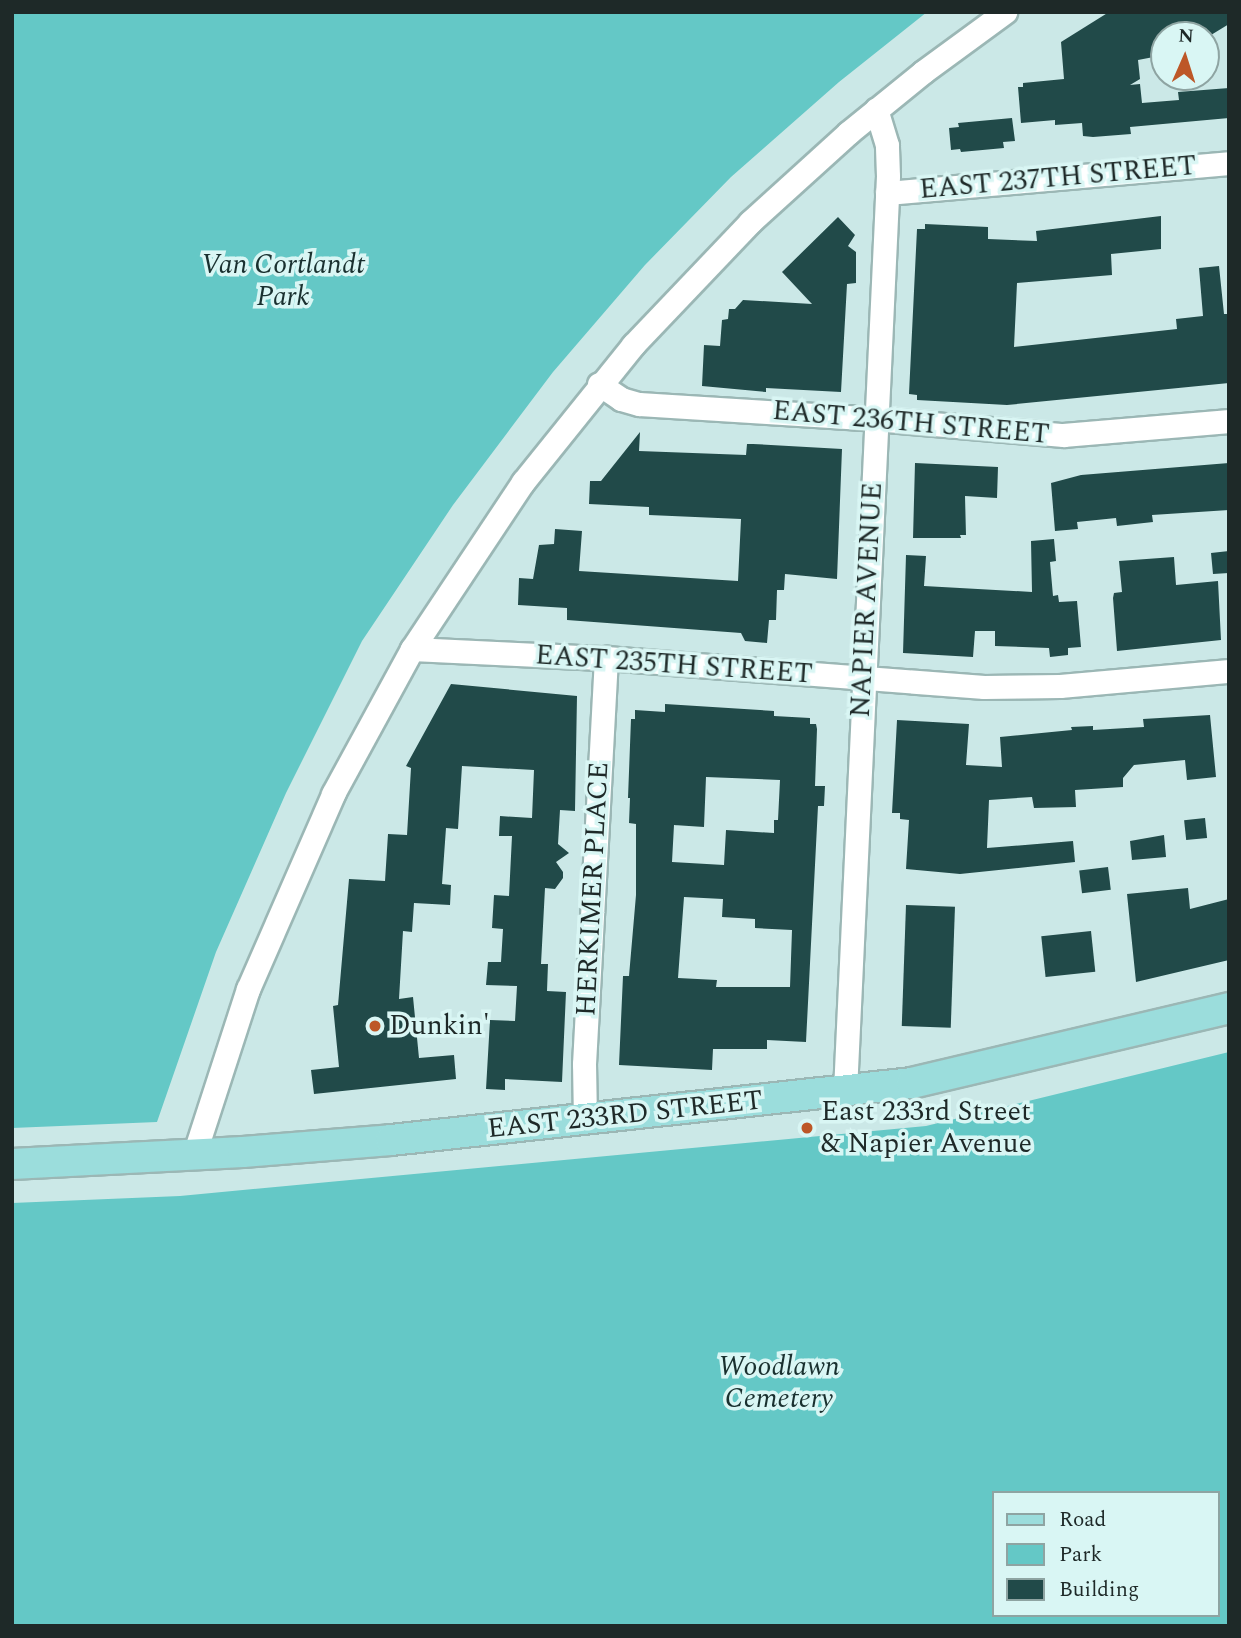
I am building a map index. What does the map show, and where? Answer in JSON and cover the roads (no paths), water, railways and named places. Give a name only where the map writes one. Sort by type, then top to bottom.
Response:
[{"type":"main road","name":"EAST 233RD STREET","points":[[12,1164],[194,1155],[368,1142],[845,1091],[945,1077],[1229,1008]]},
{"type":"street","points":[[194,1155],[248,989],[333,794],[412,649],[523,482],[599,384],[742,230],[876,110],[1005,12]]},
{"type":"street","name":"NAPIER AVENUE","points":[[845,1091],[887,193],[887,145],[876,110]]},
{"type":"street","name":"EAST 237TH STREET","points":[[887,193],[1229,163]]},
{"type":"street","name":"EAST 236TH STREET","points":[[599,384],[621,398],[639,404],[876,419],[1063,435],[1229,421]]},
{"type":"street","name":"EAST 235TH STREET","points":[[412,649],[1035,687],[1229,671]]},
{"type":"street","name":"HERKIMER PLACE","points":[[585,1120],[584,1064],[606,659]]},
{"type":"place","name":"Dunkin'","points":[[375,1026]]},
{"type":"place","name":"East 233rd Street & Napier Avenue","points":[[807,1128]]},
{"type":"park label","name":"Van Cortlandt Park","points":[[283,281]]},
{"type":"park label","name":"Woodlawn Cemetery","points":[[779,1383]]}]
